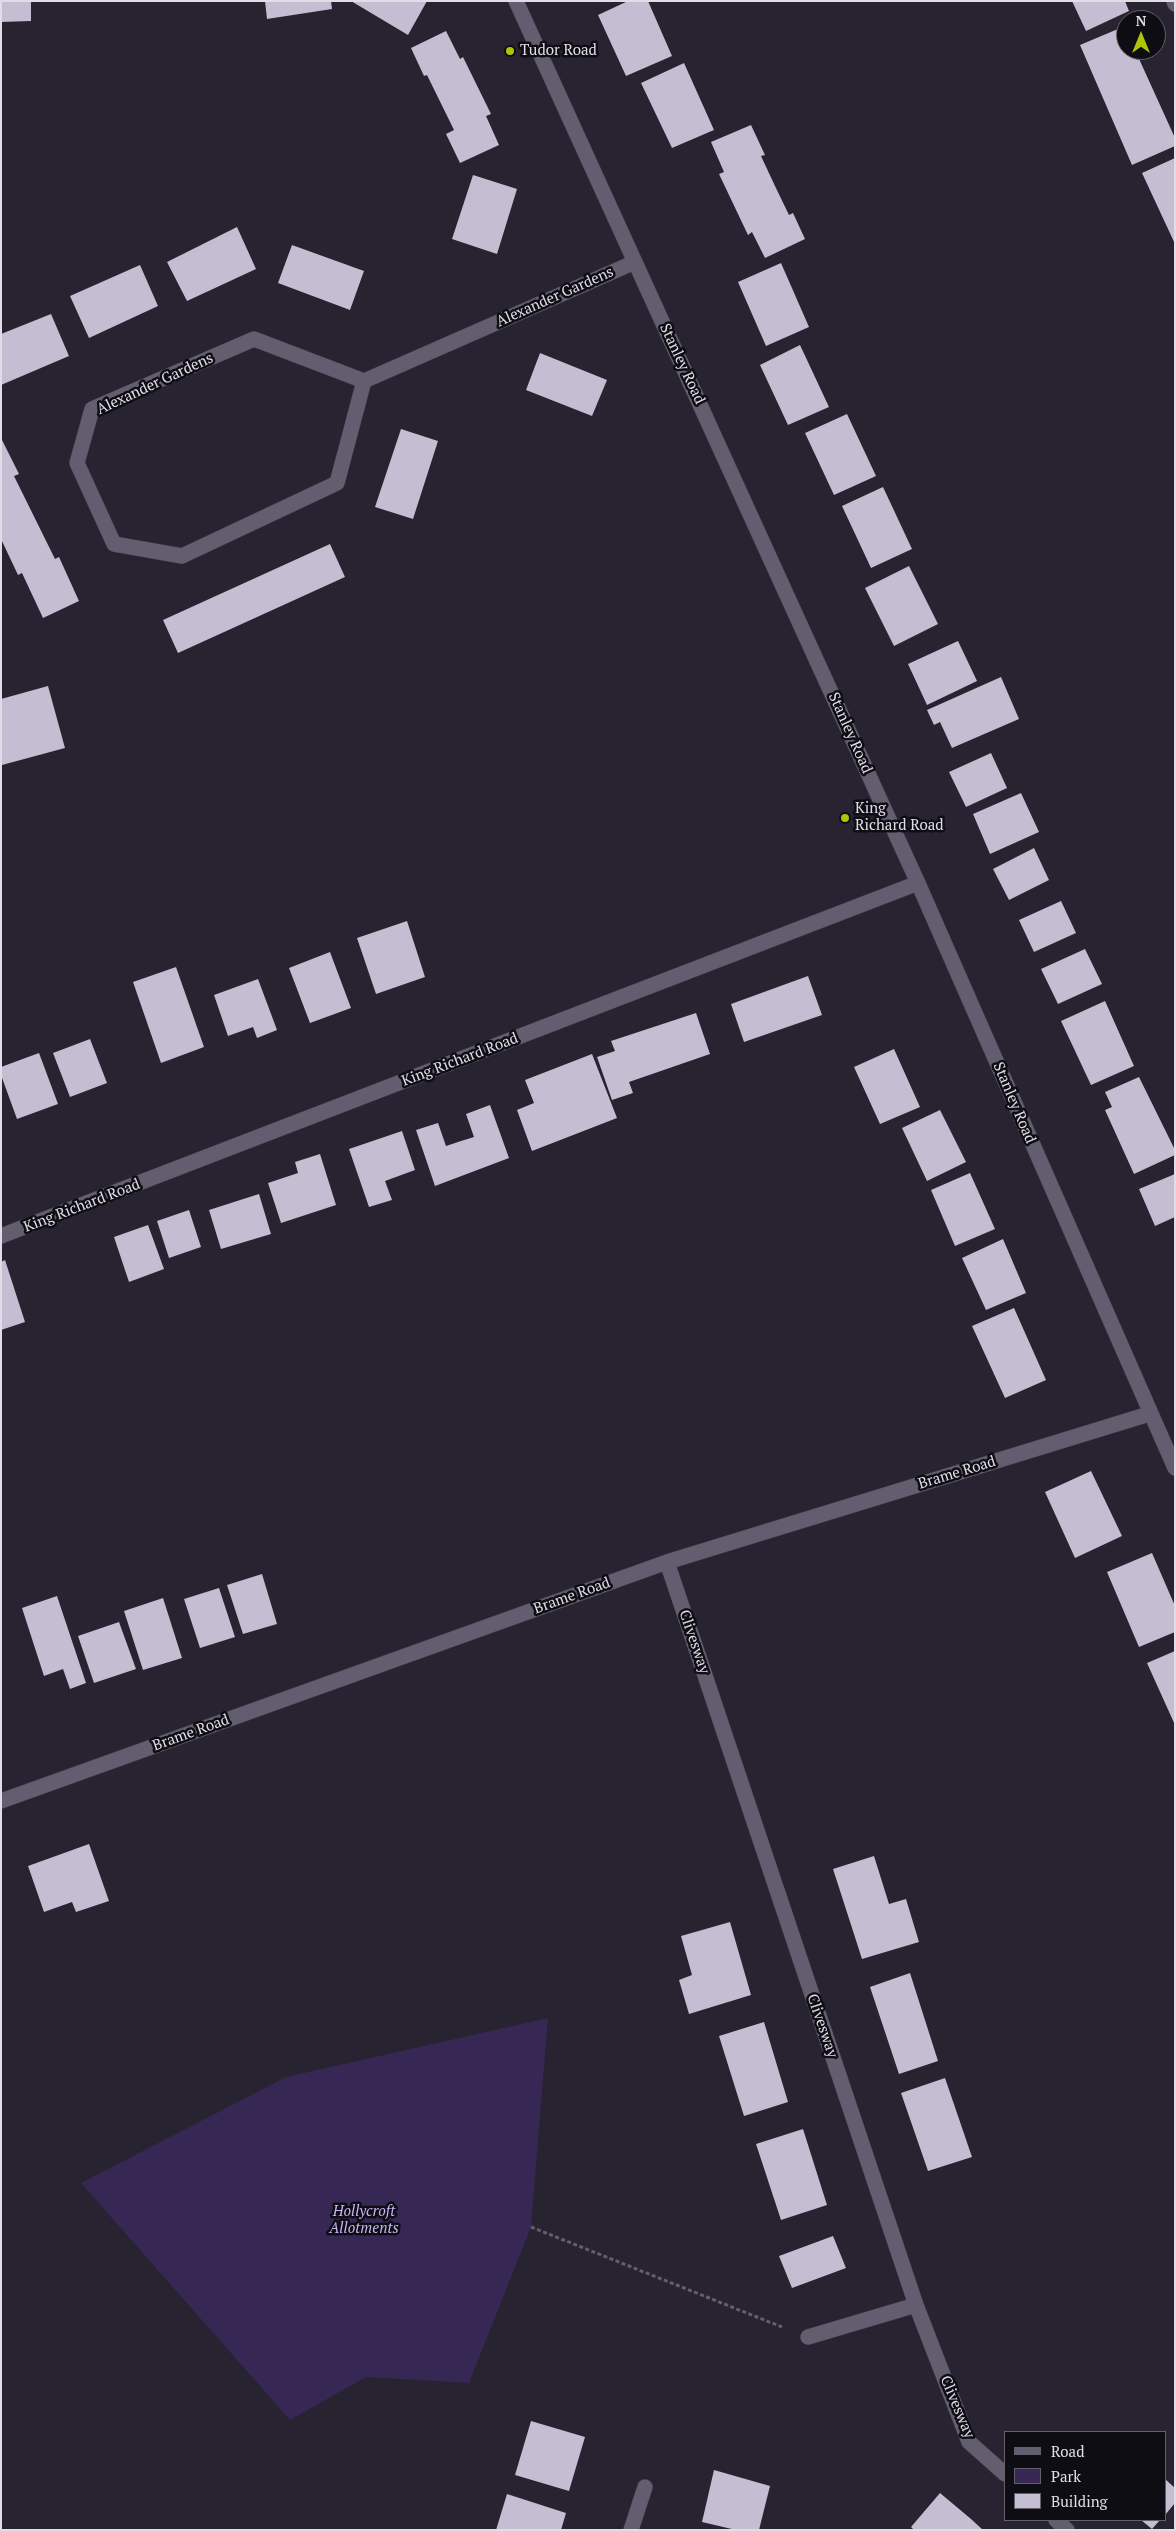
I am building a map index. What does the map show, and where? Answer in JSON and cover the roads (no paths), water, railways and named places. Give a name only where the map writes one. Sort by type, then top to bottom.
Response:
[{"type":"street","name":"Stanley Road","points":[[516,1],[918,883],[1175,1468]]},
{"type":"street","name":"Alexander Gardens","points":[[364,381],[337,483],[182,556],[114,544],[77,463],[92,409],[254,339],[364,381],[635,262]]},
{"type":"street","name":"King Richard Road","points":[[1,1236],[918,883]]},
{"type":"street","name":"Brame Road","points":[[1,1801],[667,1562],[1150,1414]]},
{"type":"street","name":"Clivesway","points":[[667,1562],[916,2305],[970,2442],[1004,2473]]},
{"type":"street","points":[[808,2337],[916,2305]]},
{"type":"street","points":[[630,2530],[644,2487]]},
{"type":"street","points":[[1057,2521],[1067,2530]]},
{"type":"place","name":"Tudor Road","points":[[510,51]]},
{"type":"place","name":"King Richard Road","points":[[845,818]]},
{"type":"park label","name":"Hollycroft Allotments","points":[[364,2220]]}]
